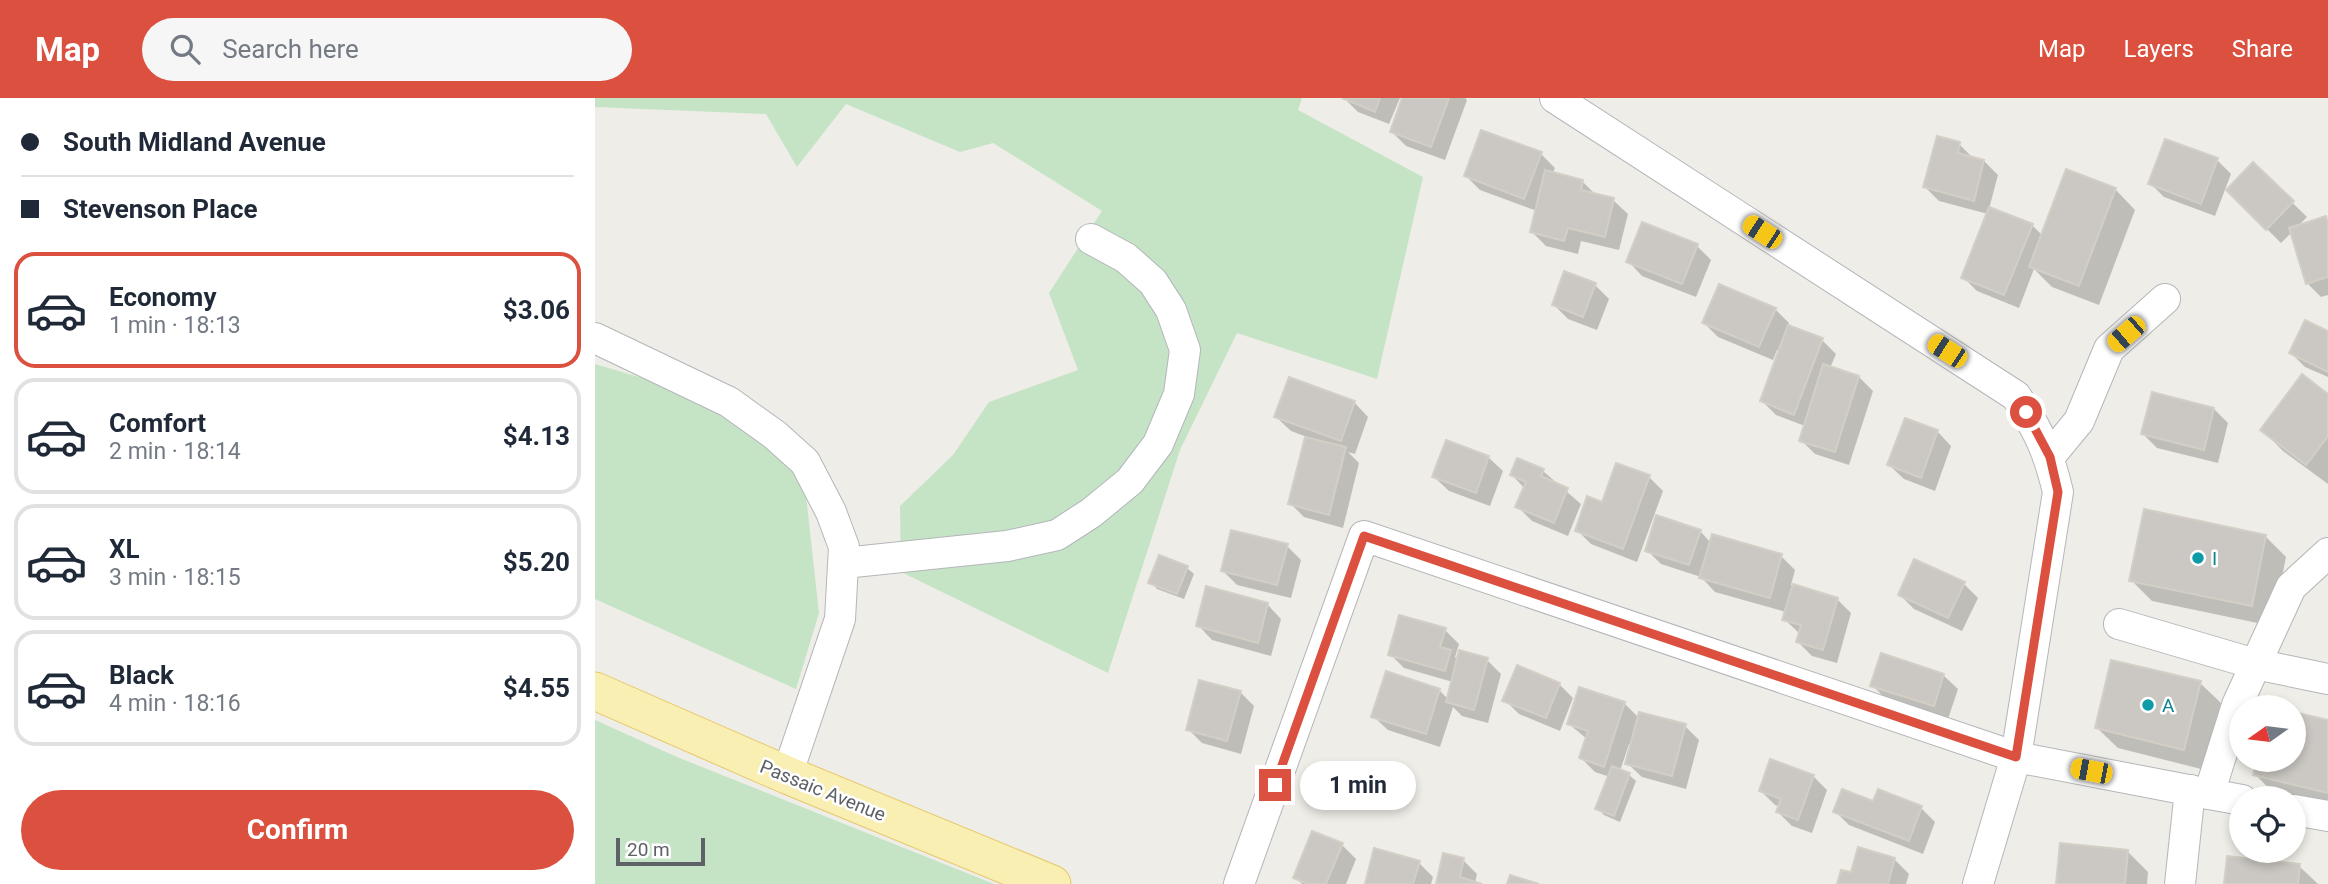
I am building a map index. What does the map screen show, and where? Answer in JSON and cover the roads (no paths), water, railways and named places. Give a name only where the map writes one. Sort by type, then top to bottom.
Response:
[{"type":"main road","name":"Passaic Avenue","points":[[595,691],[787,775],[1052,884]]},
{"type":"street","points":[[1555,98],[2016,396],[2036,428],[2050,457],[2058,492],[2016,757],[1978,884]]},
{"type":"street","points":[[843,563],[1007,546],[1058,535],[1091,513],[1130,481],[1158,444],[1179,394],[1185,350],[1171,310],[1153,282],[1126,258],[1091,239]]},
{"type":"street","points":[[2050,457],[2079,421],[2109,349],[2165,299]]},
{"type":"street","points":[[595,338],[729,402],[805,462],[831,512],[844,547],[840,620],[787,775]]},
{"type":"street","points":[[1239,884],[1364,536],[2016,757],[2229,798]]},
{"type":"street","points":[[2180,884],[2200,792],[2255,664],[2291,587],[2328,553]]},
{"type":"street","points":[[2119,624],[2255,664],[2328,679]]},
{"type":"street","points":[[2306,812],[2328,816]]},
{"type":"place","name":"I","points":[[2198,558]]},
{"type":"place","name":"A","points":[[2148,705]]}]
